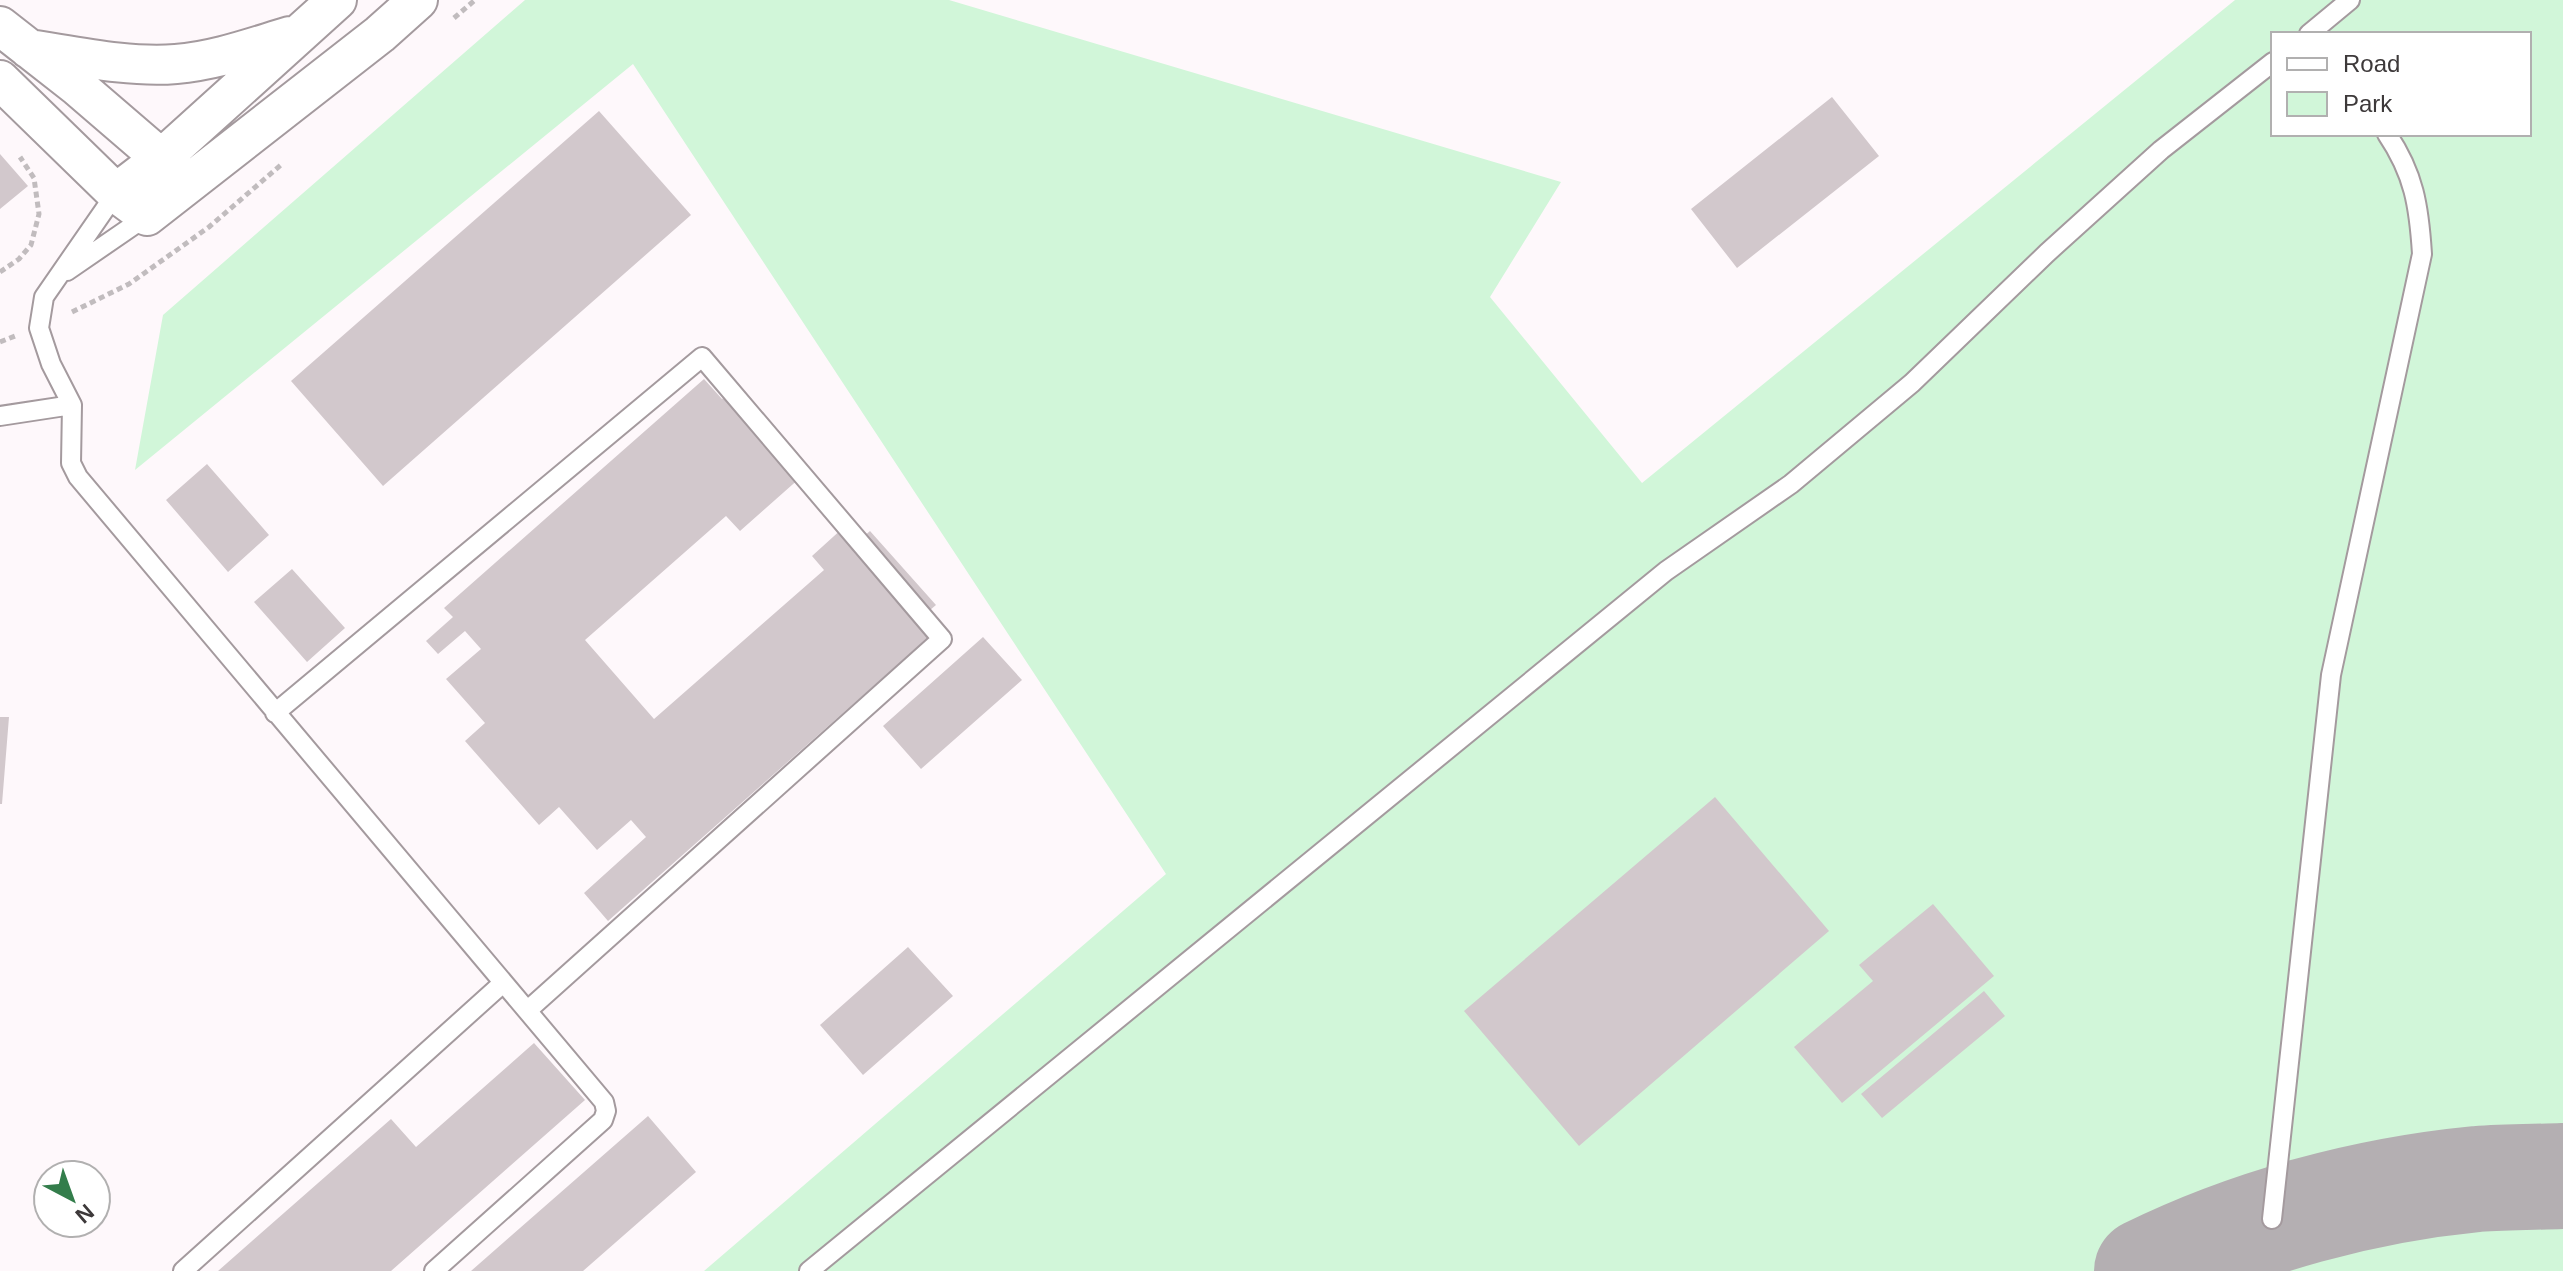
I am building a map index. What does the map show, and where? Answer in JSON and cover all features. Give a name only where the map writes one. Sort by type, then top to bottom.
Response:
[{"type":"street","points":[[0,80],[116,193],[147,216],[176,170],[299,33],[337,0]]},
{"type":"street","points":[[116,193],[176,170],[380,34],[418,0]]},
{"type":"street","points":[[15,38],[104,60],[177,64],[227,55],[299,33]]},
{"type":"street","points":[[15,38],[176,170]]},
{"type":"lane","points":[[2311,32],[2350,0]]},
{"type":"lane","points":[[809,1271],[1666,571],[1803,474],[1912,383],[2047,253],[2161,150],[2271,64]]},
{"type":"lane","points":[[2272,1219],[2331,675],[2422,254],[2419,208],[2402,156],[2388,136]]},
{"type":"lane","points":[[116,193],[44,297],[39,328],[51,364],[72,405],[71,463],[78,477],[604,1102],[606,1111],[603,1120],[434,1271]]},
{"type":"lane","points":[[57,278],[147,216]]},
{"type":"lane","points":[[275,713],[702,357],[942,639],[528,1010]]},
{"type":"lane","points":[[0,416],[72,405]]},
{"type":"lane","points":[[183,1271],[503,983]]},
{"type":"path","points":[[0,272],[19,259],[31,245],[39,214],[34,178],[12,147]]},
{"type":"green space","points":[[525,0],[949,0],[1561,182],[1490,297],[1642,483],[2235,0],[2563,0],[2563,1271],[704,1271],[1166,874],[633,64],[135,470],[163,315]]},
{"type":"building","points":[[1832,97],[1879,156],[1737,268],[1691,209]]},
{"type":"building","points":[[599,111],[691,215],[383,486],[291,381]]},
{"type":"building","points":[[0,154],[28,186],[0,209]]},
{"type":"building","points":[[704,379],[722,399],[739,385],[798,453],[787,462],[801,477],[740,531],[726,516],[585,640],[654,719],[824,570],[812,556],[844,527],[857,542],[870,531],[936,605],[917,621],[930,636],[608,921],[584,893],[646,837],[631,820],[597,850],[559,807],[539,825],[465,741],[485,723],[446,679],[481,649],[465,631],[438,654],[426,641],[453,617],[444,608]]},
{"type":"building","points":[[207,464],[269,535],[228,572],[166,500]]},
{"type":"building","points":[[292,569],[345,628],[307,662],[254,602]]},
{"type":"building","points":[[983,637],[1022,680],[921,769],[883,726]]},
{"type":"building","points":[[0,717],[9,717],[2,804],[0,804]]},
{"type":"building","points":[[1715,797],[1829,931],[1579,1146],[1464,1011]]},
{"type":"building","points":[[1933,904],[1994,976],[1842,1103],[1794,1047],[1873,981],[1859,965]]},
{"type":"building","points":[[908,947],[953,996],[863,1075],[820,1025]]},
{"type":"building","points":[[1984,991],[2005,1016],[1882,1118],[1861,1094]]},
{"type":"building","points":[[534,1043],[585,1100],[391,1271],[218,1271],[391,1119],[416,1147]]},
{"type":"building","points":[[648,1116],[696,1172],[583,1271],[471,1271]]},
{"type":"taxiway","points":[[2147,1271],[2266,1223],[2350,1200],[2477,1179],[2563,1176]]}]
